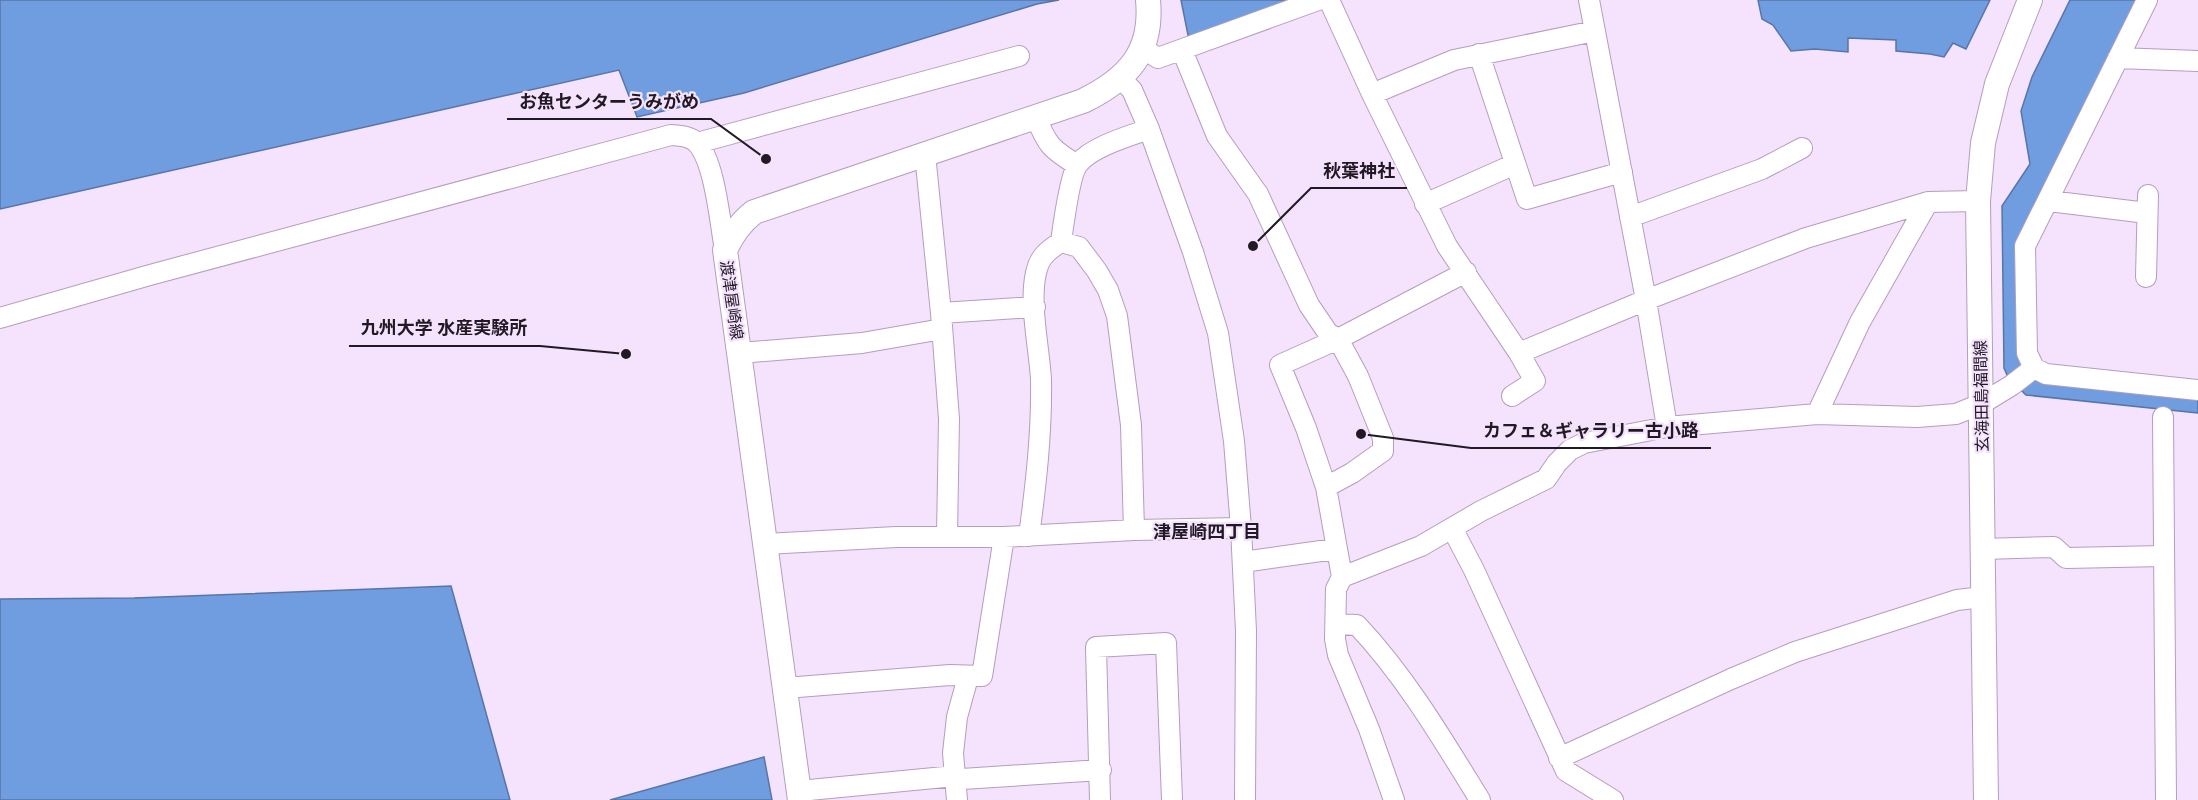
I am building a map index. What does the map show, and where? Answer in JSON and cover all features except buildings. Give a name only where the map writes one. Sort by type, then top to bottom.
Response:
[{"type":"main road","name":"渡津屋崎線","points":[[799,796],[725,250],[742,221],[754,212],[1083,101],[1103,91],[1121,79],[1142,48],[1147,33],[1148,0]]},
{"type":"main road","name":"玄海田島福間線","points":[[1986,800],[1978,201],[1983,143],[1997,84],[2030,0]]},
{"type":"street","points":[[1142,48],[1158,58],[1318,0]]},
{"type":"street","points":[[1329,0],[1372,94],[1447,246],[1519,353],[1535,381],[1512,396]]},
{"type":"street","points":[[1589,0],[1646,300],[1667,427]]},
{"type":"street","points":[[2032,370],[2027,353],[2025,246],[2147,0]]},
{"type":"street","points":[[1372,94],[1454,60],[1595,31]]},
{"type":"street","points":[[1182,50],[1217,136],[1258,194],[1309,305],[1328,333],[1338,339],[1358,376],[1383,438],[1383,451],[1352,473],[1326,487]]},
{"type":"street","points":[[1479,54],[1527,199],[1622,172]]},
{"type":"street","points":[[697,143],[1019,56]]},
{"type":"street","points":[[2118,58],[2198,61]]},
{"type":"street","points":[[1121,79],[1132,90],[1149,129],[1193,252],[1218,333],[1234,441],[1243,562],[1246,631],[1245,800]]},
{"type":"street","points":[[1036,117],[1054,151],[1077,165]]},
{"type":"street","points":[[1061,242],[1069,194],[1077,165],[1100,147],[1149,129]]},
{"type":"street","points":[[0,318],[161,272],[671,135],[686,136],[697,143],[709,161],[725,250]]},
{"type":"street","points":[[1630,217],[1762,169],[1802,148]]},
{"type":"street","points":[[925,154],[942,321],[949,419],[947,536]]},
{"type":"street","points":[[1425,204],[1515,164]]},
{"type":"street","points":[[1519,353],[1646,300],[1806,238],[1928,202],[1978,201]]},
{"type":"street","points":[[2049,201],[2148,204],[2146,277]]},
{"type":"street","points":[[1817,414],[1860,322],[1928,202]]},
{"type":"street","points":[[1029,536],[1039,459],[1041,421],[1041,378],[1033,288],[1040,260],[1048,250],[1061,242],[1079,247],[1108,290],[1117,316],[1131,424],[1134,530]]},
{"type":"street","points":[[1394,800],[1369,729],[1338,655],[1336,589],[1342,577],[1335,549],[1326,487],[1306,428],[1280,365],[1338,339],[1466,272]]},
{"type":"street","points":[[740,353],[862,343],[942,321],[1035,307]]},
{"type":"street","points":[[1342,577],[1421,546],[1481,511],[1546,479],[1570,450],[1584,443],[1667,427],[1817,414],[1917,417],[1956,414],[1981,404],[2032,370]]},
{"type":"street","points":[[2032,370],[2046,374],[2198,390]]},
{"type":"street","points":[[2163,417],[2166,800]]},
{"type":"street","points":[[765,544],[947,536],[1004,537],[1134,530],[1241,528]]},
{"type":"street","points":[[1452,528],[1474,570],[1566,771],[1613,800]]},
{"type":"street","points":[[785,688],[950,675],[981,676],[1004,537]]},
{"type":"street","points":[[1982,549],[2054,547],[2066,558],[2164,556]]},
{"type":"street","points":[[1243,562],[1335,549]]},
{"type":"street","points":[[1559,758],[1795,652],[1957,600],[1983,597]]},
{"type":"street","points":[[1336,624],[1357,625],[1378,647],[1440,735],[1480,800]]},
{"type":"street","points":[[1100,800],[1096,647],[1166,643],[1172,800]]},
{"type":"street","points":[[957,800],[953,753],[957,717],[968,677]]},
{"type":"street","points":[[799,796],[955,776],[962,779],[1101,770]]},
{"type":"water","points":[[0,0],[1059,0],[1037,4],[744,93],[637,117],[619,70],[0,209]]},
{"type":"water","points":[[1181,0],[1301,0],[1189,40]]},
{"type":"water","points":[[1758,0],[1990,0],[1966,49],[1953,43],[1944,57],[1896,51],[1896,40],[1848,38],[1848,52],[1815,49],[1791,51],[1773,25],[1762,19]]},
{"type":"water","points":[[2070,0],[2138,0],[2021,249],[2034,380],[2198,397],[2198,413],[2026,395],[2008,377],[2004,368],[2002,206],[2030,164],[2021,111],[2032,77]]},
{"type":"water","points":[[451,586],[510,800],[0,800],[0,599],[134,598]]},
{"type":"water","points":[[764,757],[772,800],[610,800]]},
{"type":"place","name":"お魚センターうみがめ","points":[[766,159]]},
{"type":"place","name":"秋葉神社","points":[[1253,246]]},
{"type":"place","name":"九州大学 水産実験所","points":[[626,354]]},
{"type":"place","name":"カフェ＆ギャラリー古小路","points":[[1361,434]]},
{"type":"district","name":"津屋崎四丁目","points":[[1207,532]]}]
